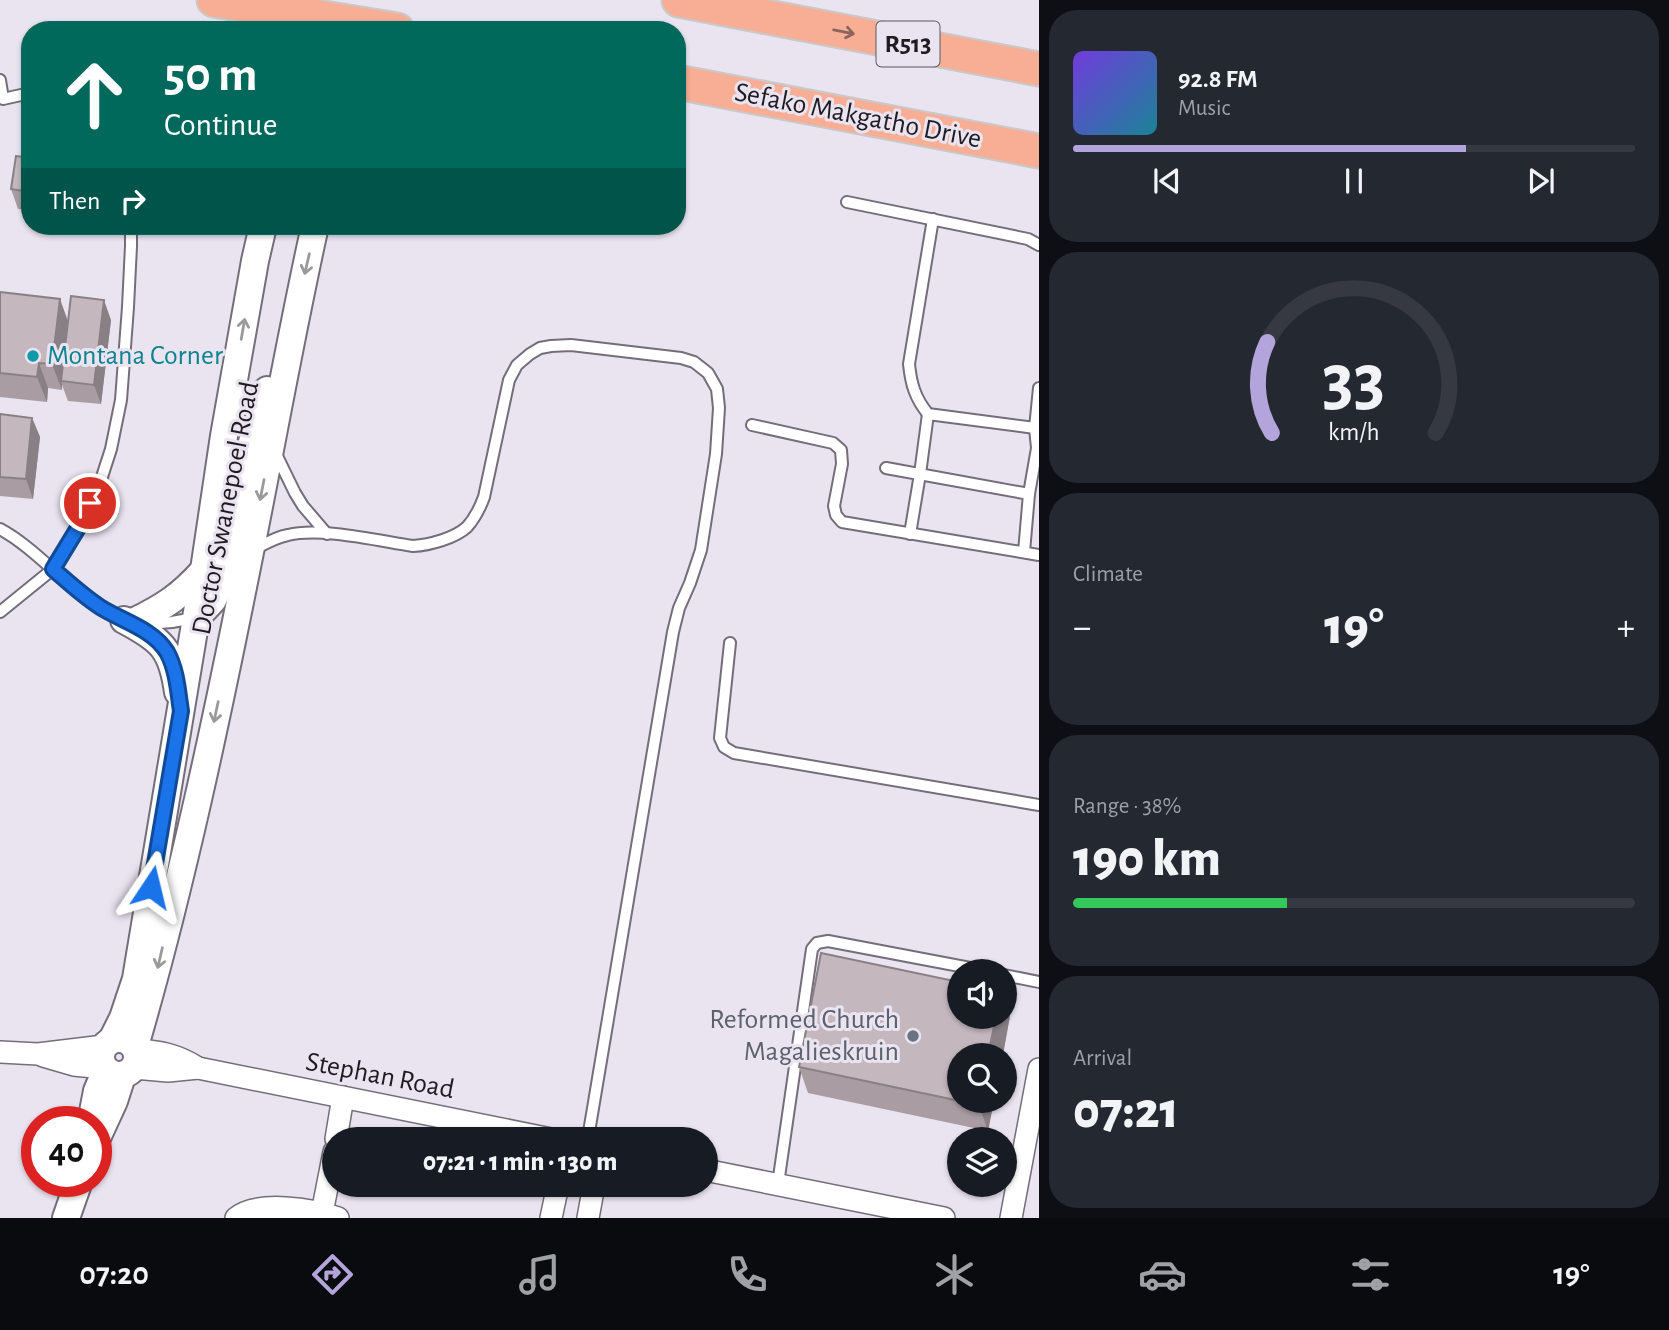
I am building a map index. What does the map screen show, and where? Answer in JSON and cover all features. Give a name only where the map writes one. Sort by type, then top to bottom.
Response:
[{"type":"main road","points":[[214,0],[303,21]]},
{"type":"main road","name":"R513","points":[[679,0],[1039,69]]},
{"type":"main road","name":"Sefako Makgatho Drive","points":[[686,84],[1039,151]]},
{"type":"street","name":"Doctor Swanepoel Road","points":[[112,1106],[123,1018],[136,979],[226,422],[261,235]]},
{"type":"street","name":"Doctor Swanepoel Road","points":[[95,1106],[97,1091],[119,1058],[156,975],[184,864],[313,235]]},
{"type":"street","points":[[195,618],[205,610],[218,592],[256,424],[298,302]]},
{"type":"street","points":[[129,621],[173,601],[188,589],[204,570]]},
{"type":"street","points":[[129,621],[156,639],[166,650],[173,663],[181,711]]},
{"type":"street","name":"Stephan Road","points":[[0,1052],[119,1058],[156,1051],[186,1060],[198,1068],[492,1127]]},
{"type":"street","points":[[1011,1218],[1039,1069]]},
{"type":"street","points":[[338,1127],[343,1097]]},
{"type":"street","points":[[718,1173],[944,1218]]},
{"type":"street","points":[[66,1218],[73,1197]]},
{"type":"street","points":[[236,1218],[246,1211],[278,1208],[330,1215],[331,1197]]},
{"type":"street","points":[[551,1218],[555,1197]]},
{"type":"street","points":[[588,1218],[592,1197]]},
{"type":"lane","points":[[0,80],[3,99],[21,95]]},
{"type":"lane","points":[[847,202],[1028,239],[1039,245]]},
{"type":"lane","points":[[933,219],[909,365],[911,385],[920,404],[928,414],[1037,427]]},
{"type":"lane","points":[[0,612],[53,569],[86,513],[100,482],[111,449],[121,400],[131,235]]},
{"type":"lane","points":[[250,551],[291,534],[327,534],[414,546],[428,545],[465,528],[477,513],[484,497],[509,380],[517,365],[540,348],[571,345],[681,358],[694,362],[708,373],[717,389],[719,408],[716,454],[701,550],[673,632],[593,1127]]},
{"type":"lane","points":[[1024,552],[1029,494],[1037,448],[1039,388]]},
{"type":"lane","points":[[910,534],[928,414]]},
{"type":"lane","points":[[752,425],[833,443],[841,450],[842,464],[834,506],[836,515],[842,522],[1039,555]]},
{"type":"lane","points":[[271,443],[295,493],[327,534]]},
{"type":"lane","points":[[886,468],[1029,494]]},
{"type":"lane","points":[[0,529],[81,594],[101,608],[129,621],[149,624],[195,618]]},
{"type":"lane","points":[[730,643],[720,738],[724,747],[734,753],[1039,805]]},
{"type":"lane","points":[[778,1185],[812,948],[817,943],[828,941],[947,964]]},
{"type":"lane","points":[[1017,978],[1039,982]]},
{"type":"building","points":[[16,156],[21,157],[21,191],[11,189]]},
{"type":"building","points":[[0,292],[60,299],[52,364],[39,363],[37,377],[0,373]]},
{"type":"building","points":[[71,296],[104,300],[94,385],[61,381]]},
{"type":"building","points":[[0,414],[32,418],[26,479],[0,477]]},
{"type":"building","name":"Reformed Church Magalieskruin","points":[[821,953],[947,979],[947,1029],[993,1029],[991,1043],[947,1043],[947,1098],[799,1067]]},
{"type":"place","name":"Montana Corner","points":[[33,356]]},
{"type":"place","name":"Reformed Church Magalieskruin","points":[[913,1036]]},
{"type":"route","points":[[90,503],[53,569],[101,608],[156,639],[173,663],[179,696],[181,711],[151,887]]}]
